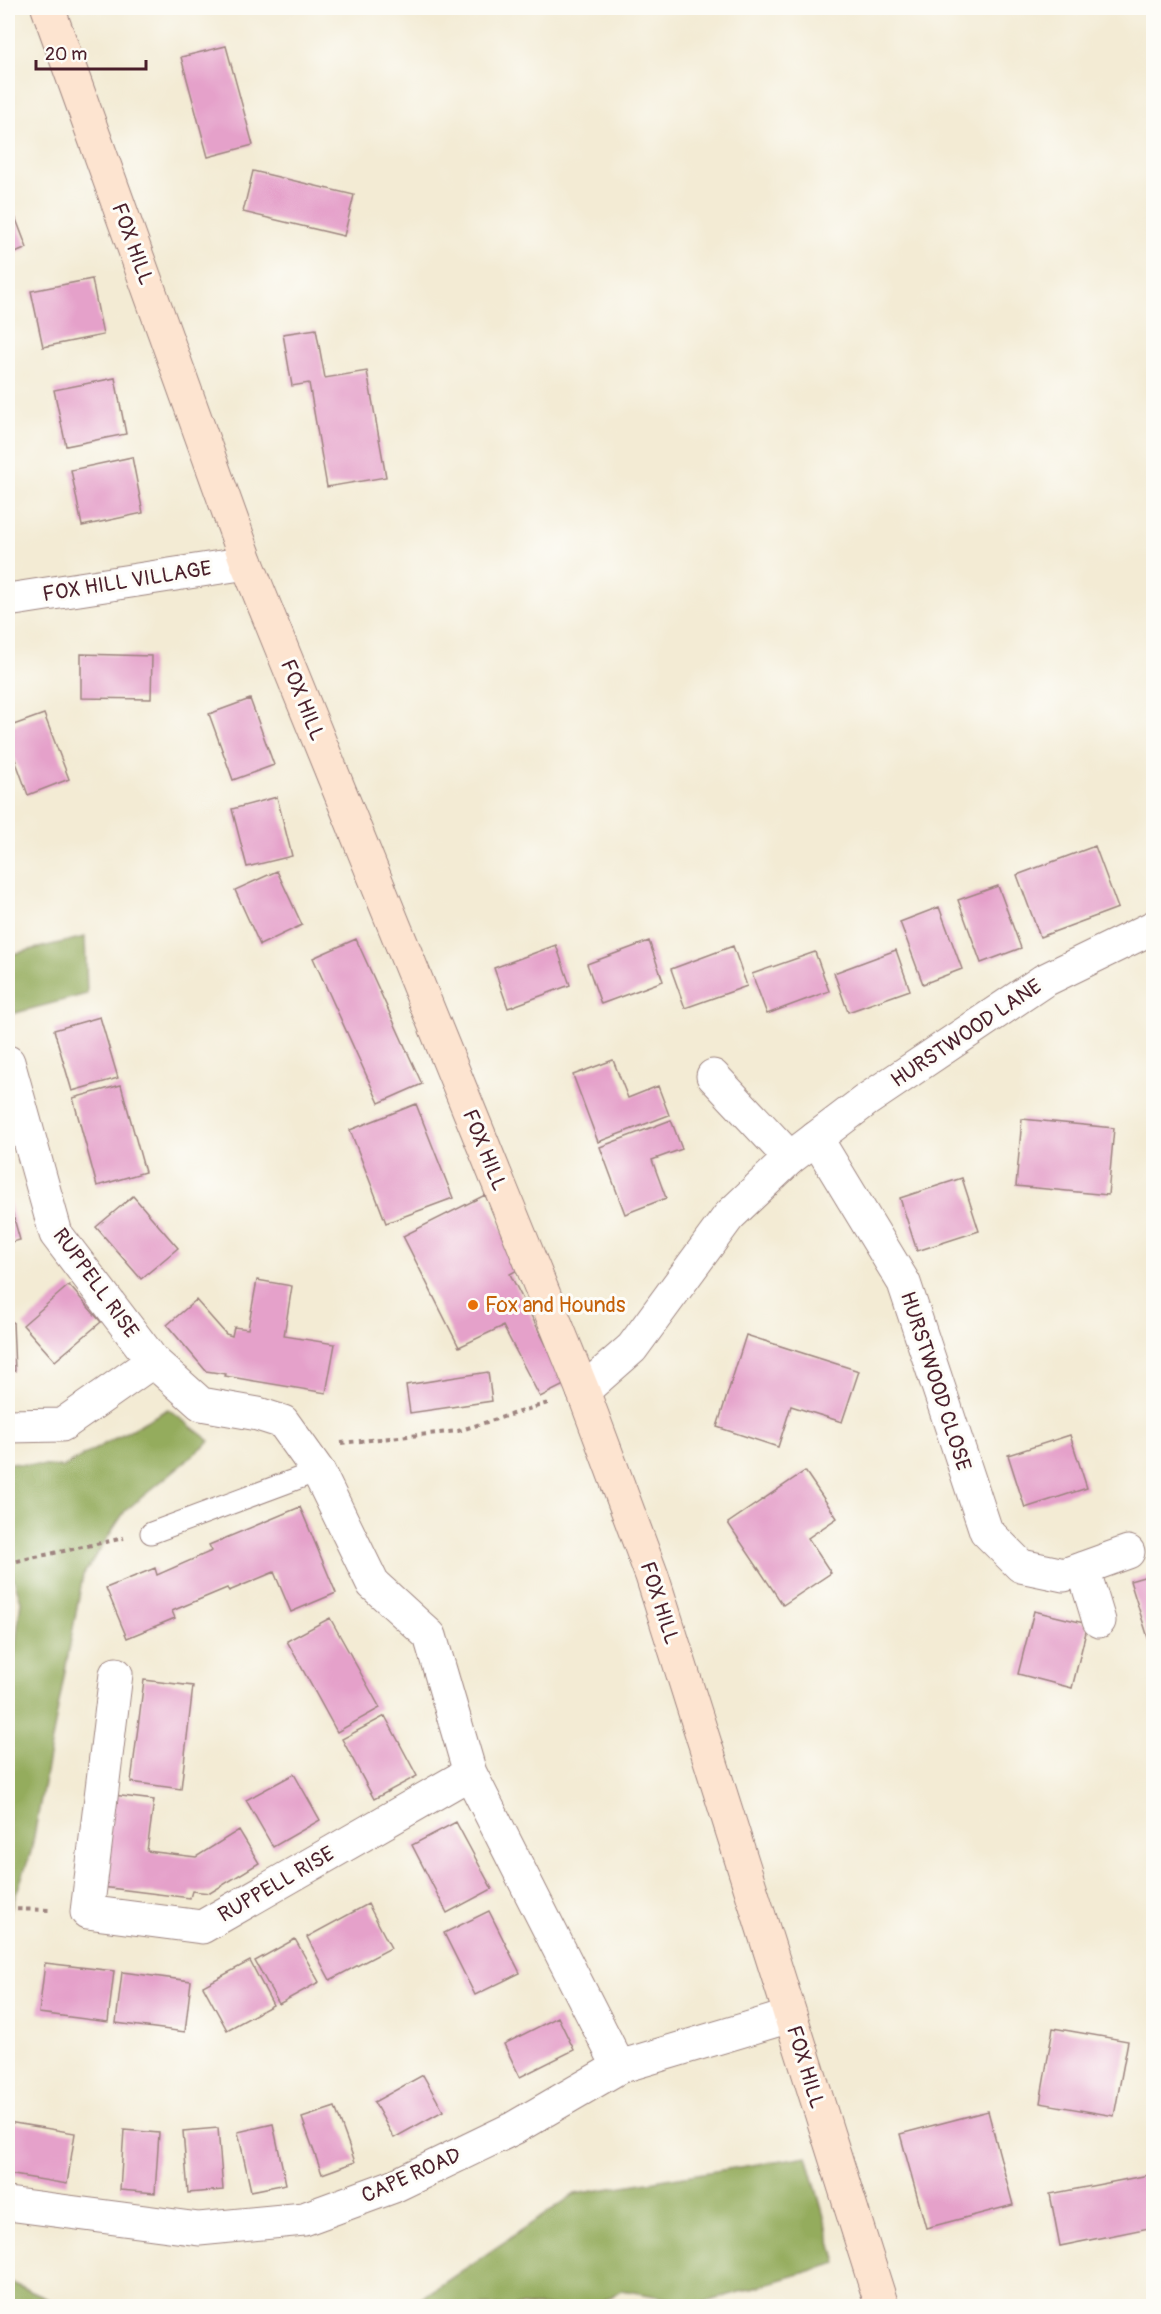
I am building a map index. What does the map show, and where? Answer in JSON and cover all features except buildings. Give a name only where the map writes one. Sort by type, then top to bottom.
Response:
[{"type":"main road","name":"FOX HILL","points":[[48,8],[247,563],[583,1391],[652,1576],[882,2307]]},
{"type":"street","name":"FOX HILL VILLAGE","points":[[8,600],[247,563]]},
{"type":"street","name":"HURSTWOOD LANE","points":[[583,1391],[632,1348],[729,1216],[790,1158],[865,1101],[1043,981],[1154,927]]},
{"type":"street","name":"RUPPELL RISE","points":[[8,1062],[56,1234],[153,1361],[201,1404],[258,1414],[283,1422],[318,1471],[374,1584],[430,1636],[470,1773],[619,2067]]},
{"type":"street","points":[[713,1076],[790,1158]]},
{"type":"street","name":"HURSTWOOD CLOSE","points":[[816,1138],[904,1283],[986,1531],[1020,1566],[1064,1575],[1128,1552]]},
{"type":"street","points":[[8,1426],[62,1425],[153,1361]]},
{"type":"street","points":[[1083,1568],[1099,1621]]},
{"type":"street","points":[[87,1912],[116,1674]]},
{"type":"street","name":"RUPPELL RISE","points":[[87,1912],[202,1927],[470,1773]]},
{"type":"street","name":"CAPE ROAD","points":[[8,2204],[199,2229],[304,2219],[394,2186],[514,2128],[619,2067],[790,2016]]},
{"type":"lane","points":[[151,1533],[318,1471]]},
{"type":"path","points":[[318,1471],[338,1443],[458,1431],[583,1391]]},
{"type":"path","points":[[8,1563],[151,1533]]},
{"type":"path","points":[[8,1909],[87,1912]]},
{"type":"green space","points":[[85,937],[87,994],[8,1015],[8,955]]},
{"type":"green space","points":[[168,1409],[210,1441],[125,1511],[83,1575],[31,1852],[8,1917],[8,1705],[21,1601],[8,1562],[8,1463],[63,1467]]},
{"type":"green space","points":[[807,2156],[837,2263],[699,2304],[622,2290],[595,2306],[410,2306],[575,2194]]},
{"type":"green space","points":[[8,2281],[63,2306],[8,2306]]},
{"type":"place","name":"Fox and Hounds","points":[[473,1305]]}]
